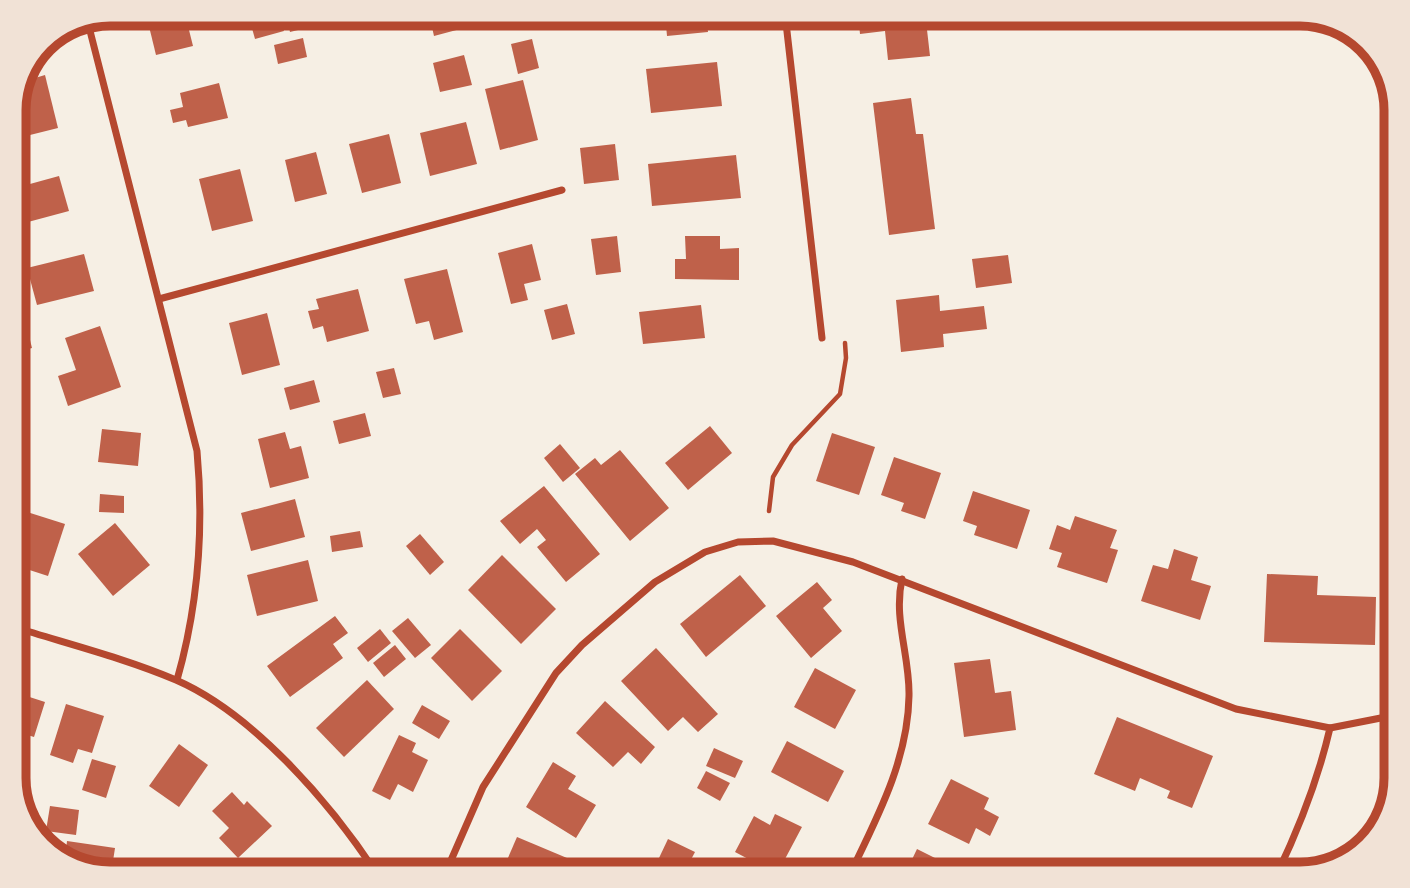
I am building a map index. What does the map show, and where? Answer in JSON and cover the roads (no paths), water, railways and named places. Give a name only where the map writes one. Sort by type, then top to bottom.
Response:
[{"type":"street","points":[[786,26],[822,338]]},
{"type":"street","points":[[90,29],[197,451],[200,507],[196,592],[189,635],[177,680]]},
{"type":"street","points":[[159,299],[562,190]]},
{"type":"street","points":[[450,862],[483,787],[556,673],[621,610],[672,570],[705,552],[755,540],[804,547],[902,579],[1236,709],[1330,728],[1384,717]]},
{"type":"street","points":[[855,862],[889,789],[904,741],[909,698],[898,616],[902,579]]},
{"type":"street","points":[[26,632],[177,680],[221,705],[275,750],[332,814],[368,862]]},
{"type":"street","points":[[1283,862],[1301,824],[1330,728]]}]
